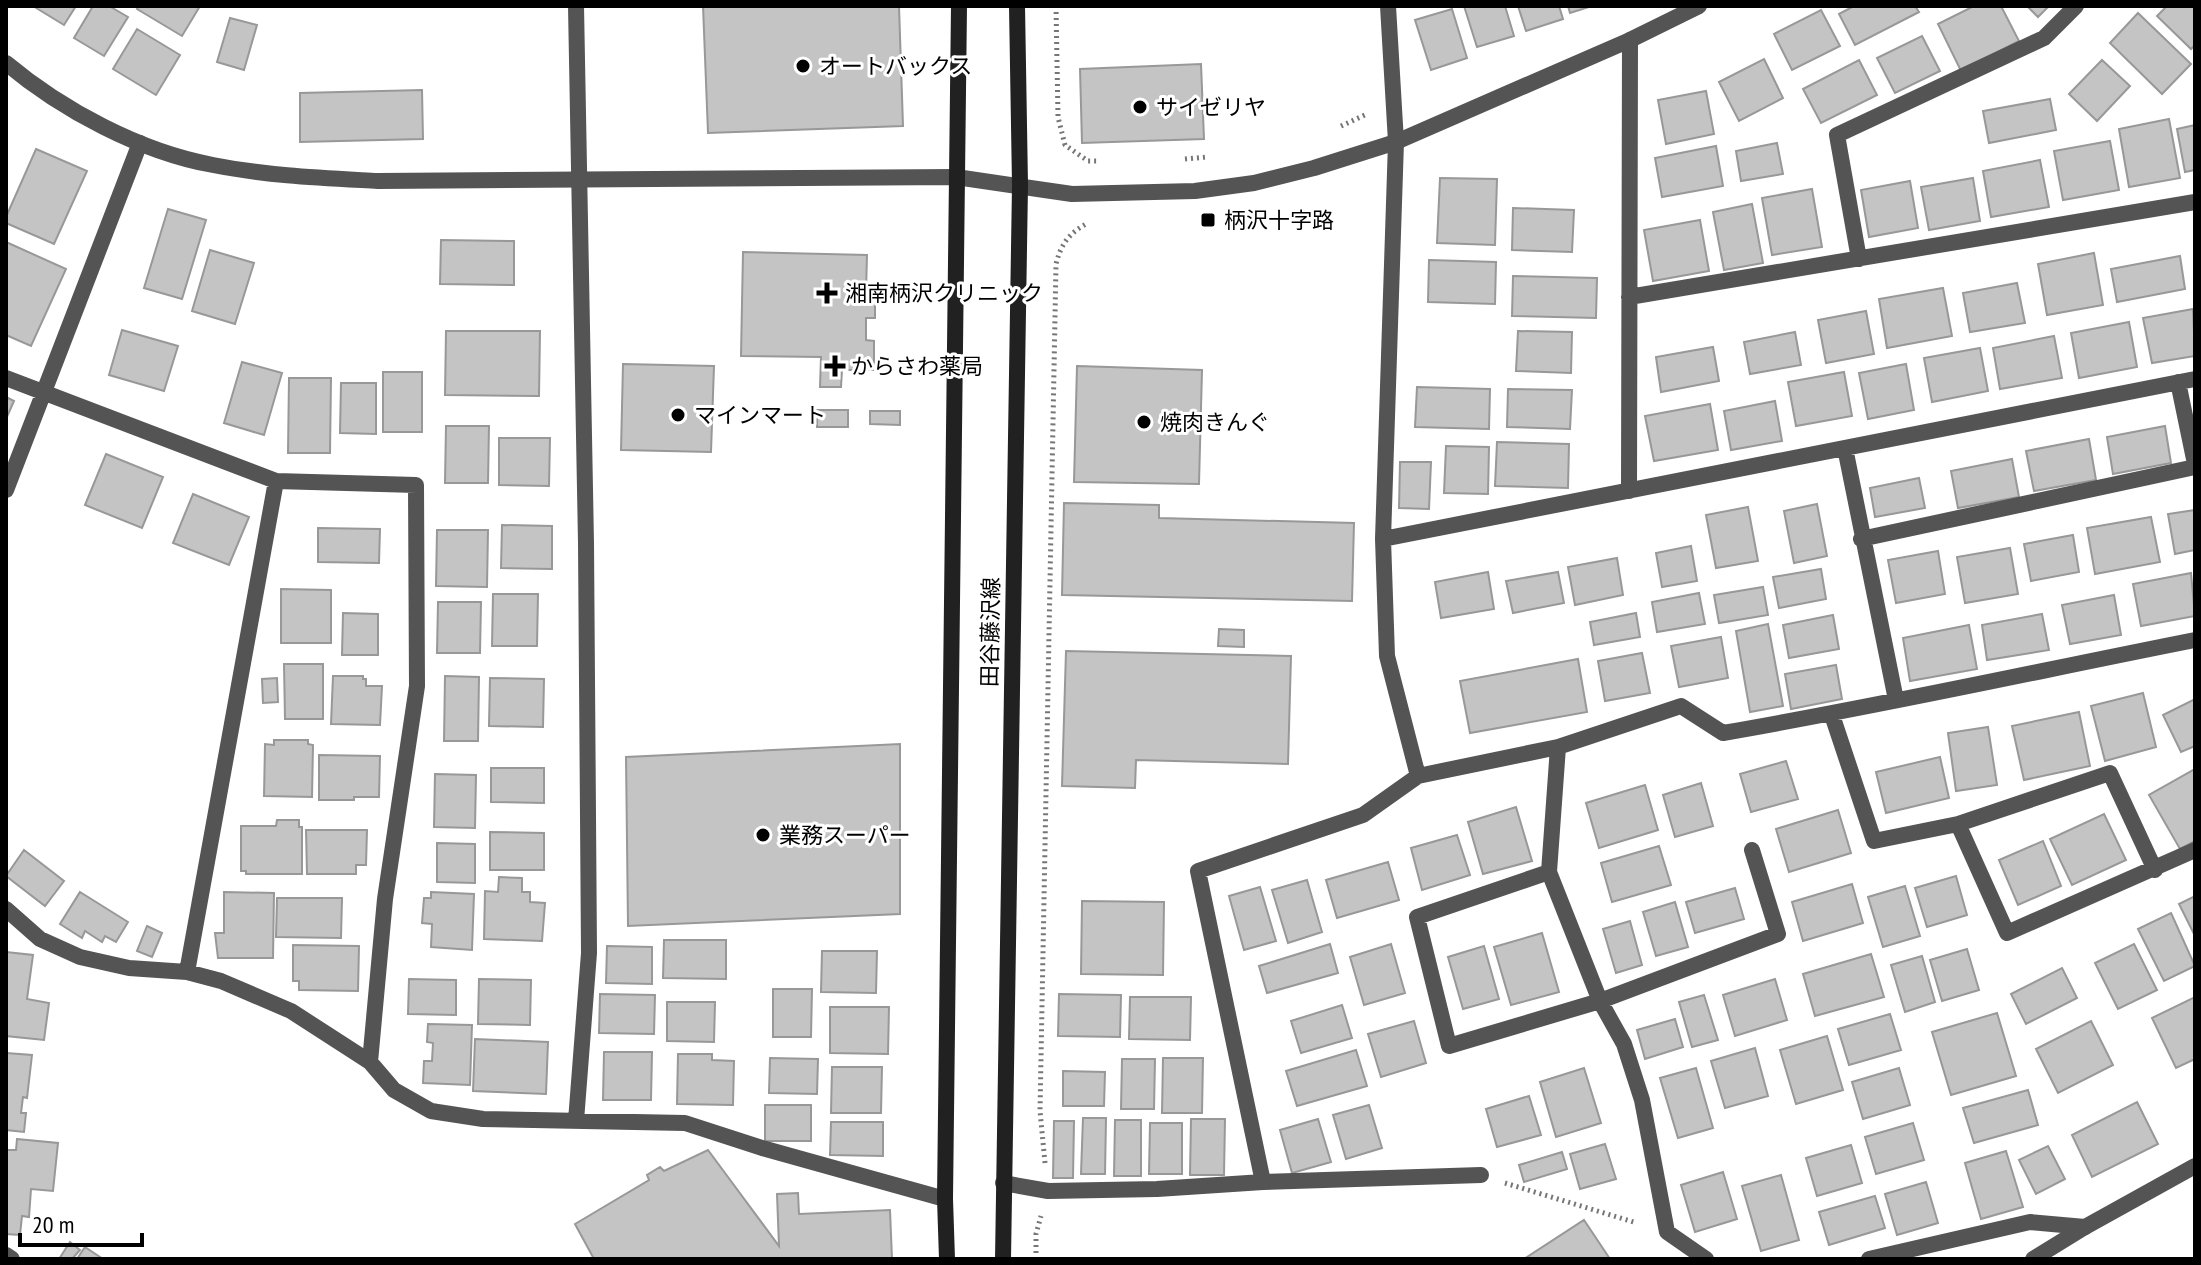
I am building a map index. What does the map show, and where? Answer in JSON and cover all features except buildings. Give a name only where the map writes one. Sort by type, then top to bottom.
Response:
[{"type":"main road","name":"田谷藤沢線","points":[[947,1259],[945,1199],[959,6]]},
{"type":"main road","name":"田谷藤沢線","points":[[1003,1259],[1020,185],[1017,6]]},
{"type":"street","points":[[576,6],[589,953],[576,1121]]},
{"type":"street","points":[[1388,6],[1396,142],[1383,539],[1387,656],[1418,776]]},
{"type":"street","points":[[6,63],[66,107],[140,143],[210,165],[288,176],[378,181],[956,177],[1072,194],[1195,191],[1269,179],[1396,142],[1630,40],[1699,6]]},
{"type":"street","points":[[1859,259],[1837,135],[2044,38],[2076,6]]},
{"type":"street","points":[[1629,491],[1630,40]]},
{"type":"street","points":[[6,490],[140,143]]},
{"type":"street","points":[[1629,297],[2195,202]]},
{"type":"street","points":[[6,378],[276,481],[416,485],[417,686],[385,899],[370,1062]]},
{"type":"street","points":[[1383,539],[2195,379]]},
{"type":"street","points":[[1861,539],[2195,465],[2178,382]]},
{"type":"street","points":[[1845,448],[1896,700]]},
{"type":"street","points":[[187,972],[276,481]]},
{"type":"street","points":[[1263,1182],[1198,871],[1363,815],[1418,776],[1558,747],[1681,706],[1723,733],[1832,715],[2195,640]]},
{"type":"street","points":[[1832,715],[1874,841],[1958,824],[2110,773],[2155,870]]},
{"type":"street","points":[[1558,747],[1549,872],[1600,1001],[1624,1044],[1642,1100],[1667,1232],[1706,1259]]},
{"type":"street","points":[[1958,824],[2007,933],[2195,850]]},
{"type":"street","points":[[1549,872],[1417,917],[1449,1046],[1600,1001],[1778,934],[1752,850]]},
{"type":"street","points":[[6,909],[40,939],[80,957],[129,968],[187,972],[221,981],[291,1011],[370,1062],[394,1090],[431,1111],[483,1119],[685,1123],[945,1199]]},
{"type":"street","points":[[2033,1259],[2195,1166]]},
{"type":"street","points":[[1003,1183],[1048,1191],[1481,1175]]},
{"type":"street","points":[[1869,1259],[2030,1222],[2085,1227]]},
{"type":"street","points":[[6,1255],[12,1259]]},
{"type":"path","points":[[1056,6],[1058,117],[1065,145],[1088,161],[1113,162]]},
{"type":"path","points":[[1332,129],[1365,116],[1373,106]]},
{"type":"path","points":[[1180,159],[1209,157]]},
{"type":"path","points":[[1036,1259],[1036,1234],[1048,1191],[1040,1111],[1056,264],[1061,246],[1074,230],[1090,222]]},
{"type":"path","points":[[1481,1175],[1667,1232]]},
{"type":"place","name":"オートバックス","points":[[803,66]]},
{"type":"place","name":"サイゼリヤ","points":[[1140,107]]},
{"type":"place","name":"柄沢十字路","points":[[1208,220]]},
{"type":"place","name":"湘南柄沢クリニック","points":[[827,293]]},
{"type":"place","name":"からさわ薬局","points":[[835,366]]},
{"type":"place","name":"マインマート","points":[[678,415]]},
{"type":"place","name":"焼肉きんぐ","points":[[1144,422]]},
{"type":"place","name":"業務スーパー","points":[[763,835]]}]
